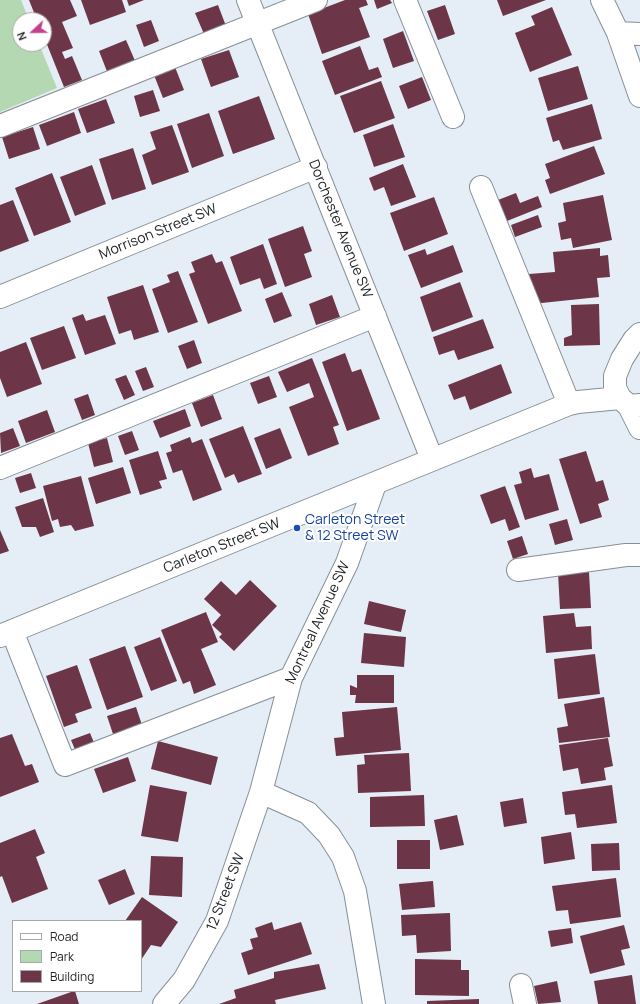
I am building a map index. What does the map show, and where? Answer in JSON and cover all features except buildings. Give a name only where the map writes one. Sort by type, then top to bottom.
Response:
[{"type":"street","name":"Dorchester Avenue SW","points":[[248,0],[432,458]]},
{"type":"street","points":[[0,126],[316,0]]},
{"type":"street","points":[[406,0],[453,118]]},
{"type":"street","points":[[602,0],[618,33],[640,96]]},
{"type":"street","points":[[618,33],[640,34]]},
{"type":"street","name":"Morrison Street SW","points":[[0,297],[316,167]]},
{"type":"street","points":[[481,187],[573,403]]},
{"type":"street","points":[[0,468],[375,316]]},
{"type":"street","points":[[640,334],[634,340],[622,359],[615,376],[615,388],[630,403],[640,428]]},
{"type":"street","name":"Carleton Street SW","points":[[6,634],[375,484],[432,458],[573,403],[615,376]]},
{"type":"street","name":"Carleton Street SW","points":[[573,403],[630,403]]},
{"type":"street","name":"Montreal Avenue SW","points":[[261,792],[291,678],[346,563],[375,484]]},
{"type":"street","points":[[518,570],[626,555],[640,555]]},
{"type":"street","points":[[6,634],[65,765],[291,678]]},
{"type":"street","points":[[261,792],[308,813],[329,835],[343,857],[355,891],[374,1004]]},
{"type":"street","name":"12 Street SW","points":[[164,1004],[184,980],[217,921],[261,792]]},
{"type":"green space","points":[[0,0],[21,0],[26,12],[12,12],[12,52],[42,52],[57,88],[0,112]]},
{"type":"place","name":"Carleton Street & 12 Street SW","points":[[297,528]]}]
